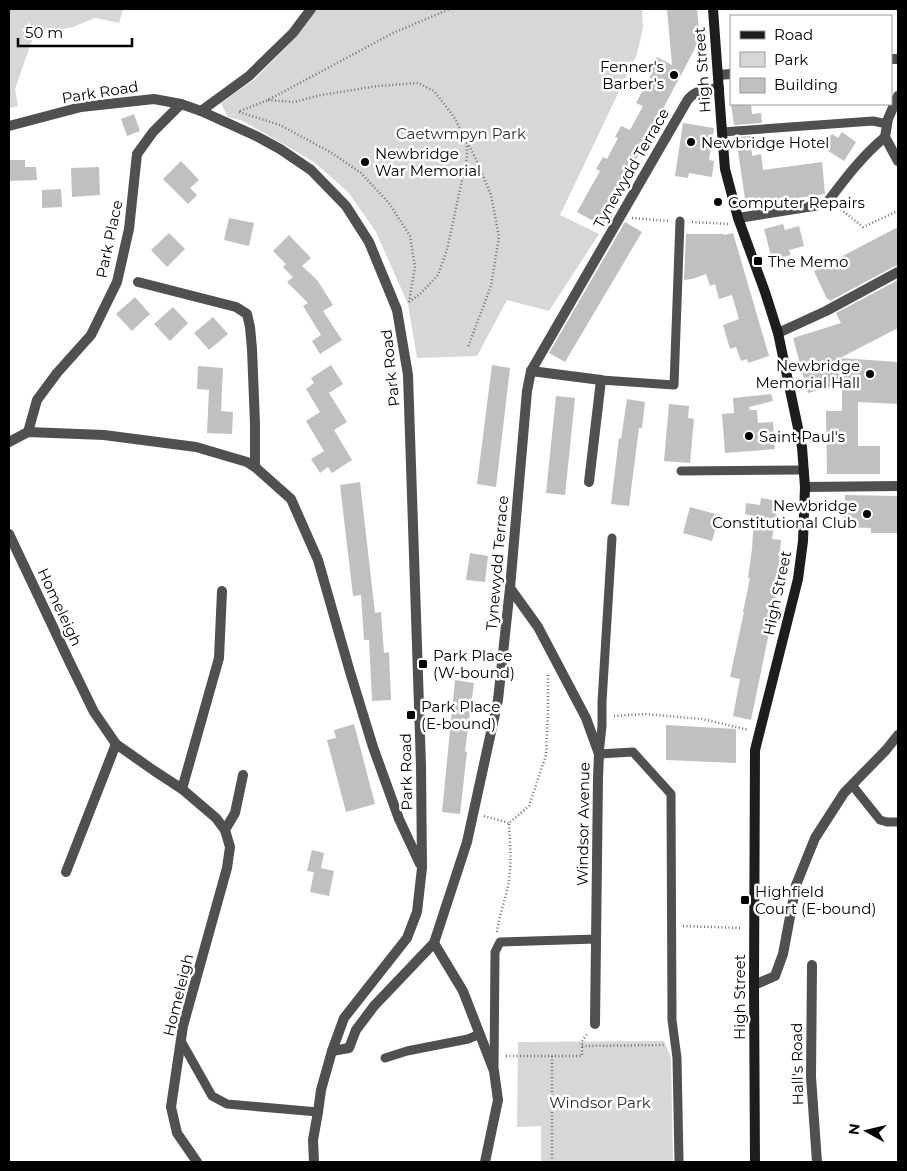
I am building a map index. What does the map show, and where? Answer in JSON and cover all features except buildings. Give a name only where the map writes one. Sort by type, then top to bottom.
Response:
[{"type":"street","points":[[201,111],[250,76],[293,33],[311,9]]},
{"type":"street","name":"High Street","points":[[713,9],[725,169],[738,218],[778,333],[802,447],[805,487],[803,541],[798,579],[755,750],[755,1162]]},
{"type":"street","points":[[718,75],[730,74]]},
{"type":"street","name":"Tynewydd Terrace","points":[[332,1051],[350,1048],[356,1030],[374,1006],[434,943],[468,842],[498,700],[527,391],[531,371],[687,101],[696,92],[719,88]]},
{"type":"street","name":"Park Road","points":[[9,126],[81,107],[154,99],[181,104],[201,111],[256,136],[280,149],[311,170],[346,206],[369,242],[397,310],[408,374],[421,766],[422,868],[417,912],[407,938],[344,1018],[332,1051],[322,1090],[313,1140],[314,1162]]},
{"type":"street","points":[[897,102],[888,119],[885,137],[898,161]]},
{"type":"street","name":"Park Place","points":[[28,432],[37,400],[57,373],[91,334],[117,282],[129,229],[137,154],[153,132],[181,104]]},
{"type":"street","points":[[738,218],[826,204],[856,165],[885,137]]},
{"type":"street","points":[[778,333],[826,311],[898,272]]},
{"type":"street","points":[[138,282],[236,307],[247,314],[252,349],[255,424],[254,467]]},
{"type":"street","points":[[531,371],[601,380],[589,482]]},
{"type":"street","points":[[9,442],[28,432],[104,435],[196,447],[247,462],[291,499],[318,560],[373,747],[399,819],[422,868]]},
{"type":"street","points":[[805,487],[898,486]]},
{"type":"street","name":"Homeleigh","points":[[9,534],[94,712],[116,744],[182,789],[216,818],[225,830],[230,847],[228,868],[183,1026],[171,1107],[177,1133],[197,1162]]},
{"type":"street","name":"Windsor Avenue","points":[[510,588],[538,627],[586,718],[599,754],[594,1024]]},
{"type":"street","points":[[182,789],[219,658],[222,591]]},
{"type":"street","points":[[754,985],[775,976],[783,954],[796,885],[815,838],[844,793],[898,735]]},
{"type":"street","points":[[66,872],[116,744]]},
{"type":"street","points":[[225,830],[235,814],[243,775]]},
{"type":"street","points":[[434,943],[463,991],[494,1071],[498,1100],[485,1162]]},
{"type":"street","name":"Hall's Road","points":[[812,965],[811,1077],[817,1162]]},
{"type":"lane","points":[[722,132],[873,121],[887,124]]},
{"type":"lane","points":[[601,380],[674,385],[680,221]]},
{"type":"lane","points":[[682,471],[804,470]]},
{"type":"lane","points":[[612,538],[599,754],[633,752],[670,794],[672,1020],[677,1058],[679,1162]]},
{"type":"lane","points":[[852,785],[880,820],[898,822]]},
{"type":"lane","points":[[494,1071],[495,952],[500,942],[596,939]]},
{"type":"lane","points":[[385,1058],[480,1034]]},
{"type":"lane","points":[[181,1041],[212,1096],[227,1104],[318,1112]]},
{"type":"path","points":[[220,119],[268,100],[392,33],[450,9]]},
{"type":"path","points":[[268,100],[294,102],[321,95],[378,86],[418,83],[434,91],[454,117],[467,140],[491,194],[499,237],[491,286],[468,347]]},
{"type":"path","points":[[239,112],[280,125],[332,153],[360,173],[389,203],[410,236],[415,267],[409,302]]},
{"type":"path","points":[[397,310],[420,294],[438,276],[448,250],[467,157],[467,140]]},
{"type":"path","points":[[829,199],[863,227],[898,211]]},
{"type":"path","points":[[509,823],[529,806],[546,755],[548,675]]},
{"type":"path","points":[[602,717],[645,714],[702,720],[760,732]]},
{"type":"path","points":[[474,813],[509,823]]},
{"type":"path","points":[[495,952],[498,921],[508,886],[511,858],[509,823]]},
{"type":"path","points":[[671,926],[754,928]]},
{"type":"path","points":[[494,1056],[582,1056],[582,1041],[594,1024]]},
{"type":"path","points":[[582,1046],[675,1045]]},
{"type":"path","points":[[552,1056],[552,1162]]},
{"type":"green space","points":[[9,9],[123,9],[119,23],[95,18],[73,27],[56,30],[36,29],[15,89],[18,106],[9,108]]},
{"type":"green space","name":"Caetwmpyn Park","points":[[317,9],[642,9],[643,28],[637,54],[560,215],[599,234],[549,311],[507,300],[477,356],[417,358],[408,304],[376,232],[349,193],[314,162],[243,121],[228,117],[221,103],[255,79],[298,35]]},
{"type":"green space","name":"Windsor Park","points":[[664,1041],[671,1058],[673,1162],[541,1162],[541,1126],[517,1127],[518,1042]]},
{"type":"place","name":"Fenner's Barber's","points":[[674,75]]},
{"type":"place","name":"Newbridge Hotel","points":[[691,142]]},
{"type":"place","name":"Newbridge War Memorial","points":[[365,162]]},
{"type":"place","name":"Computer Repairs","points":[[718,202]]},
{"type":"place","name":"The Memo","points":[[758,261]]},
{"type":"place","name":"Newbridge Memorial Hall","points":[[870,374]]},
{"type":"place","name":"Saint Paul's","points":[[749,436]]},
{"type":"place","name":"Newbridge Constitutional Club","points":[[867,514]]},
{"type":"place","name":"Park Place (W-bound)","points":[[423,664]]},
{"type":"place","name":"Park Place (E-bound)","points":[[411,715]]},
{"type":"place","name":"Highfield Court (E-bound)","points":[[745,900]]}]
